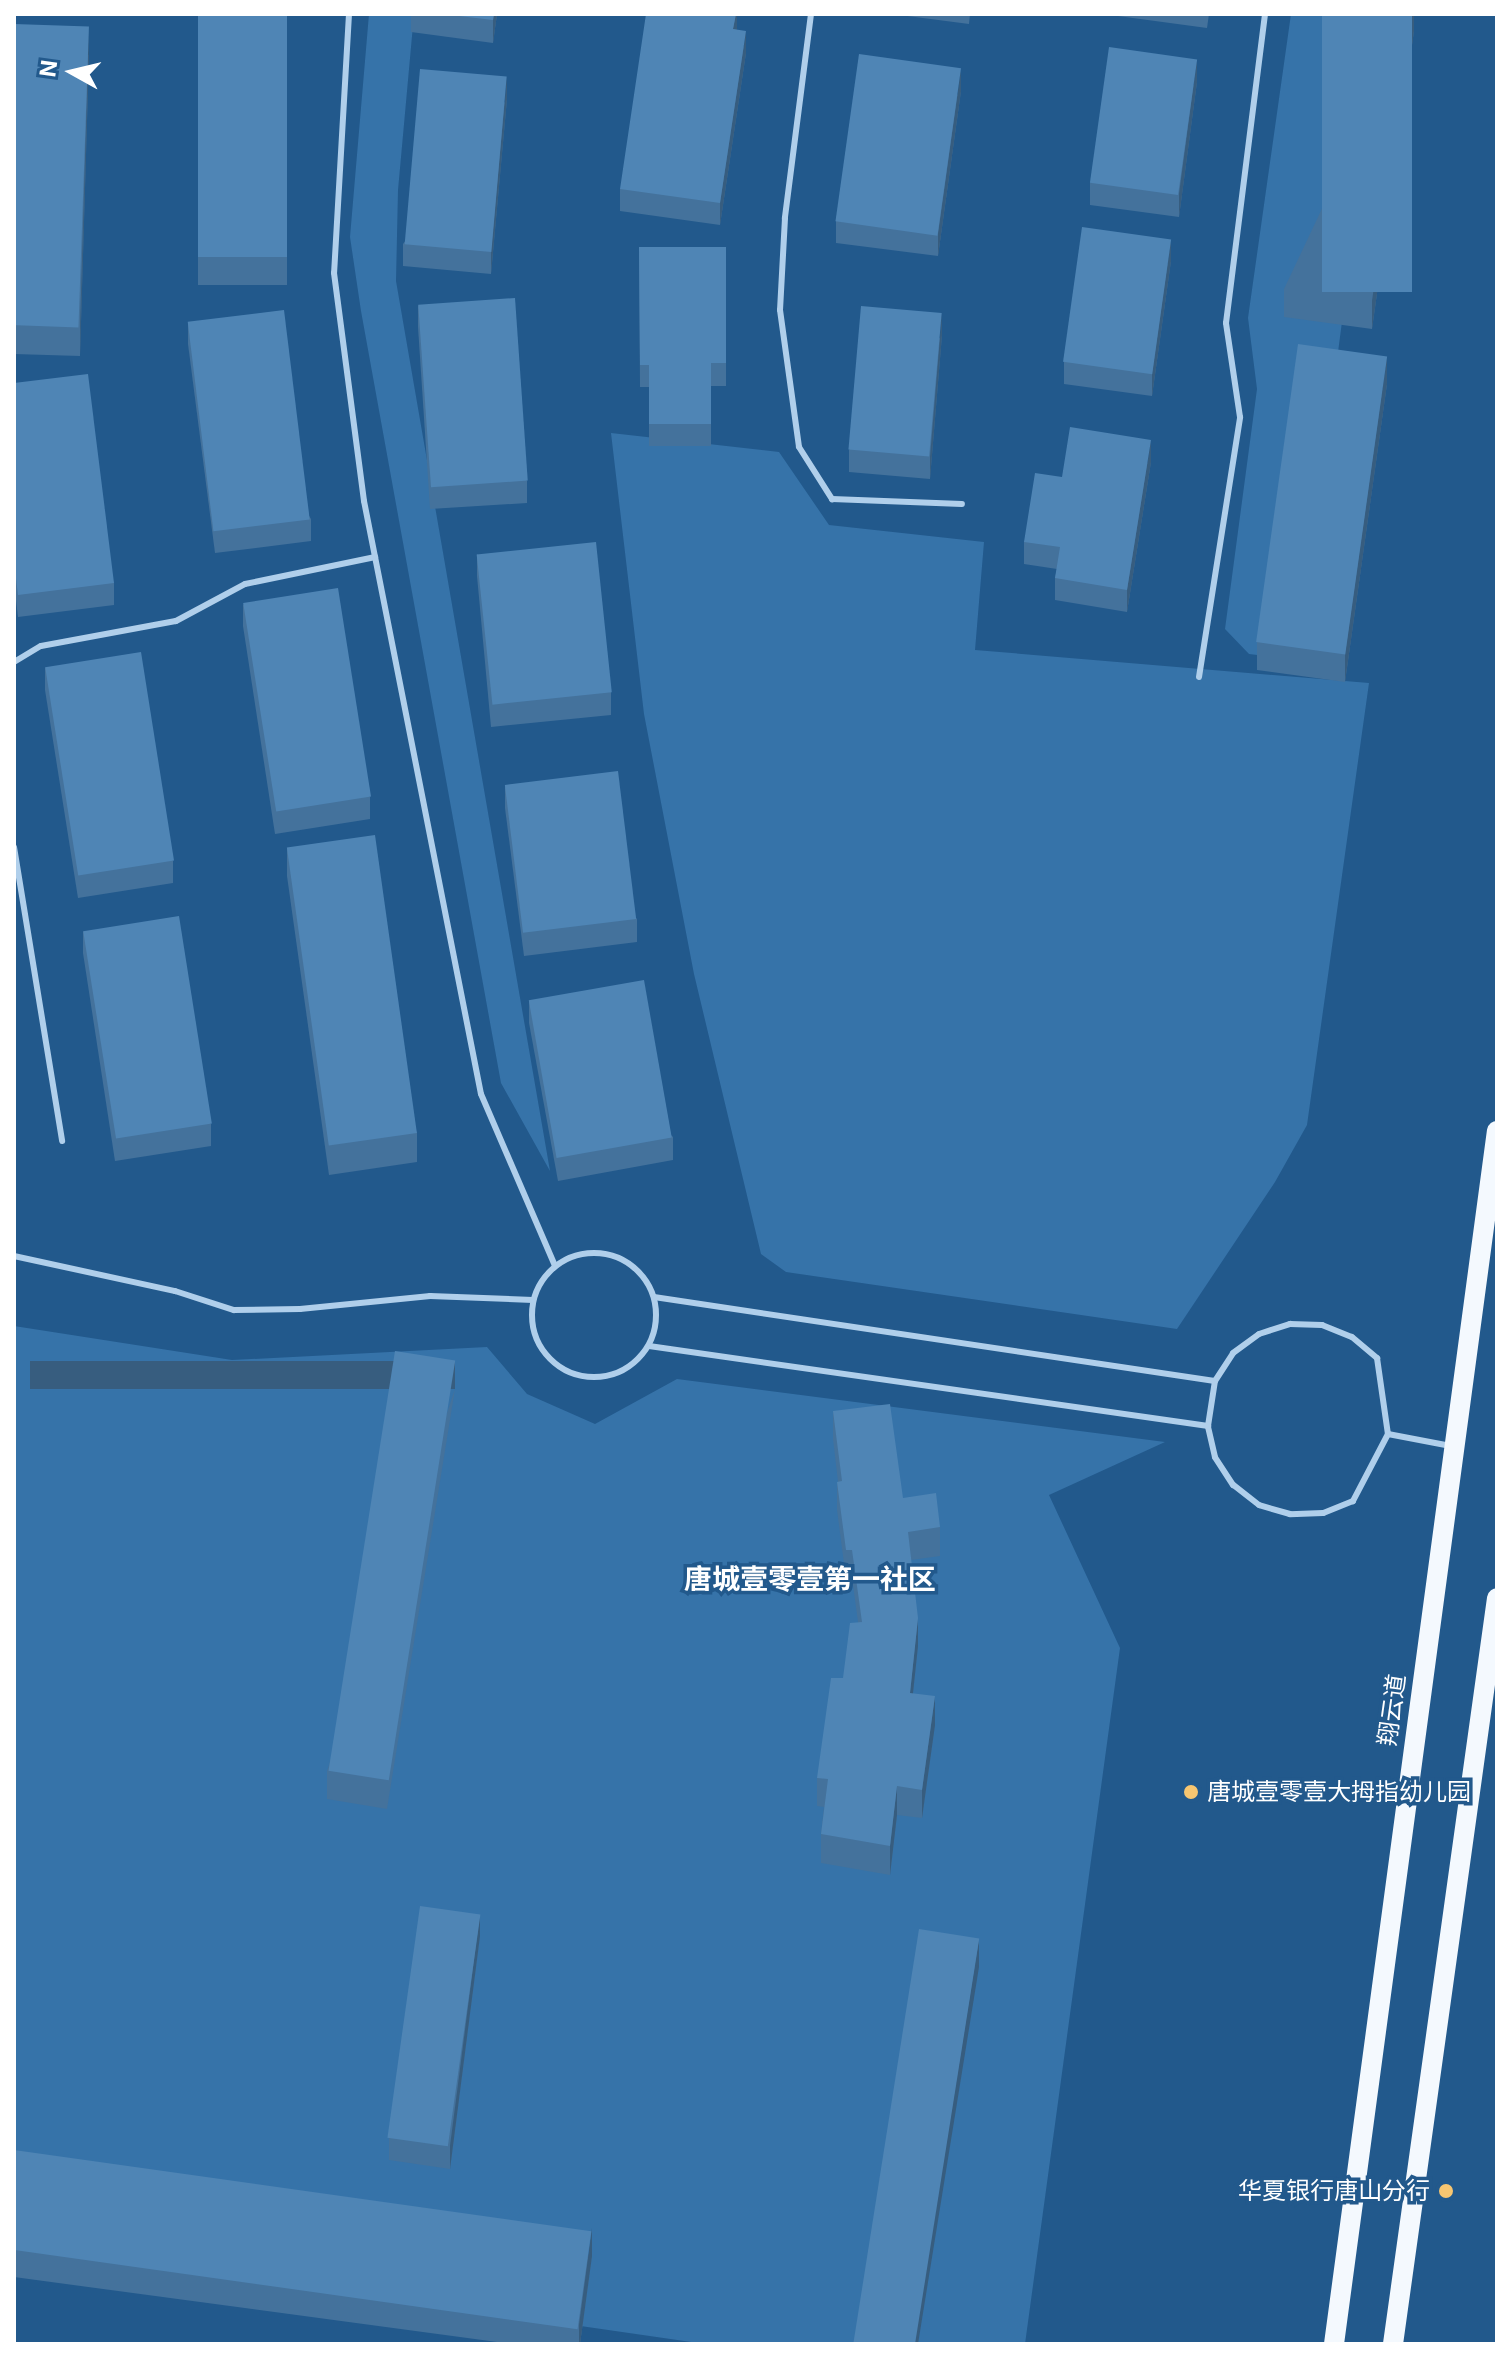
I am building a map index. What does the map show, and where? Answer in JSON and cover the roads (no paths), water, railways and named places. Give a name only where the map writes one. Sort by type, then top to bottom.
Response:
[{"type":"main road","name":"翔云道","points":[[1334,2344],[1497,1131]]},
{"type":"main road","points":[[1393,2344],[1497,1598]]},
{"type":"lane","points":[[349,14],[334,273],[364,501],[481,1094],[555,1266]]},
{"type":"lane","points":[[811,14],[785,218],[780,310],[799,447],[832,499],[962,504]]},
{"type":"lane","points":[[1199,677],[1240,417],[1226,323],[1265,14]]},
{"type":"lane","points":[[14,662],[41,646],[176,621],[245,584],[375,557]]},
{"type":"lane","points":[[14,847],[62,1141]]},
{"type":"lane","points":[[593,1253],[613,1255],[631,1265],[646,1279],[654,1297],[655,1330],[649,1346],[638,1361],[603,1378],[564,1371],[548,1358],[537,1341],[532,1320],[533,1300],[541,1281],[555,1266],[572,1256],[593,1253]]},
{"type":"lane","points":[[14,1256],[175,1291],[234,1310],[300,1309],[430,1296],[533,1300]]},
{"type":"lane","points":[[654,1297],[1215,1381]]},
{"type":"lane","points":[[1290,1324],[1322,1325],[1352,1337],[1377,1358],[1388,1434],[1353,1501],[1323,1513],[1290,1514],[1259,1505],[1233,1485],[1215,1457],[1208,1426],[1215,1381],[1233,1353],[1259,1334],[1290,1324]]},
{"type":"lane","points":[[649,1346],[1208,1426]]},
{"type":"lane","points":[[1388,1434],[1453,1447]]},
{"type":"place","name":"唐城壹零壹大拇指幼儿园","points":[[1191,1792]]},
{"type":"place","name":"华夏银行唐山分行","points":[[1446,2191]]},
{"type":"district","name":"唐城壹零壹第一社区","points":[[810,1579]]}]
